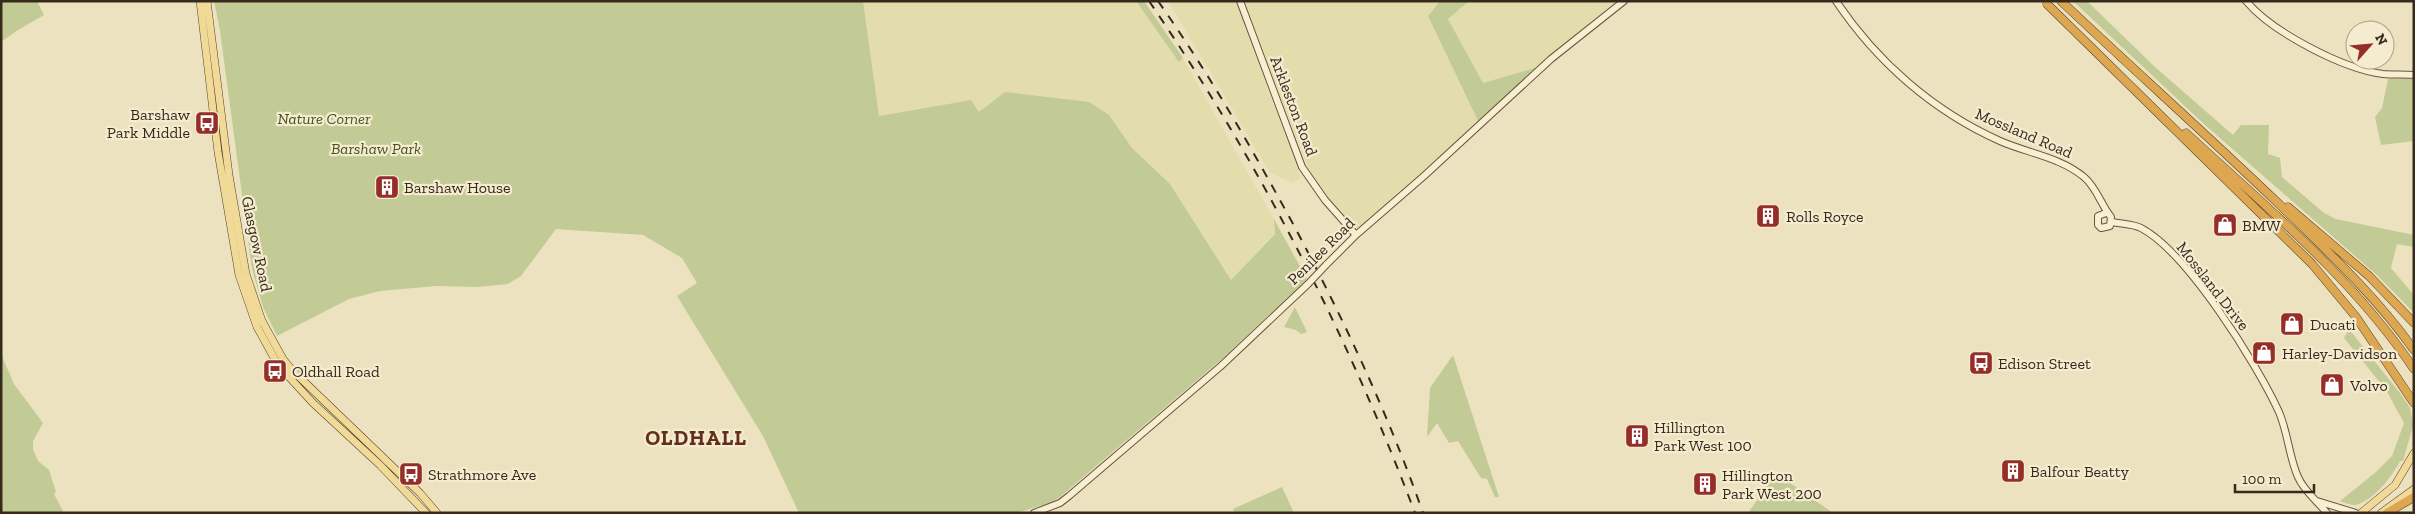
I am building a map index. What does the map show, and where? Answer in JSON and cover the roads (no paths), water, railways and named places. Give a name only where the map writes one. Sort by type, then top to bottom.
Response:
[{"type":"highway","points":[[2061,1],[2239,166],[2361,285],[2414,350]]},
{"type":"highway","points":[[2045,2],[2333,272],[2379,322],[2414,368]]},
{"type":"highway","points":[[2045,2],[2312,264],[2356,317],[2414,403]]},
{"type":"highway","points":[[2239,166],[2369,276],[2414,324]]},
{"type":"highway","points":[[2387,513],[2414,497]]},
{"type":"main road","name":"Glasgow Road","points":[[200,1],[218,152],[239,275],[257,327],[278,365],[313,403],[380,465],[426,513]]},
{"type":"main road","name":"Glasgow Road","points":[[207,1],[234,208],[246,274],[262,321],[291,369],[420,493],[437,513]]},
{"type":"main road","points":[[2361,513],[2395,485],[2414,453]]},
{"type":"main road","points":[[2381,513],[2414,489]]},
{"type":"street","name":"Arkleston Road","points":[[1240,1],[1302,167],[1325,200],[1356,235]]},
{"type":"street","name":"Penilee Road","points":[[1034,513],[1060,504],[1221,366],[1308,284],[1356,235],[1424,176],[1552,59],[1624,1]]},
{"type":"street","name":"Mossland Road","points":[[1836,1],[1872,46],[1899,75],[1926,98],[1952,115],[2001,141],[2073,169],[2092,186],[2106,213]]},
{"type":"street","points":[[2246,1],[2270,25],[2338,60],[2384,74],[2414,75]]},
{"type":"street","points":[[2106,213],[2111,217],[2112,222],[2104,228],[2098,224],[2098,216],[2106,213]]},
{"type":"street","name":"Mossland Drive","points":[[2112,222],[2140,228],[2160,241],[2186,269],[2232,329],[2278,410],[2287,432],[2298,478],[2327,513]]},
{"type":"street","points":[[2317,501],[2356,513]]},
{"type":"railway","points":[[1149,1],[1227,123],[1297,249],[1360,379],[1415,513]]},
{"type":"railway","points":[[1158,1],[1228,110],[1311,257],[1363,365],[1395,439],[1423,513]]},
{"type":"place","name":"Barshaw Park Middle","points":[[207,123]]},
{"type":"place","name":"Barshaw House","points":[[387,187]]},
{"type":"place","name":"Rolls Royce","points":[[1768,216]]},
{"type":"place","name":"BMW","points":[[2225,225]]},
{"type":"place","name":"Ducati","points":[[2292,324]]},
{"type":"place","name":"Harley-Davidson","points":[[2264,353]]},
{"type":"place","name":"Edison Street","points":[[1981,363]]},
{"type":"place","name":"Oldhall Road","points":[[275,371]]},
{"type":"place","name":"Volvo","points":[[2332,385]]},
{"type":"place","name":"Hillington Park West 100","points":[[1637,436]]},
{"type":"place","name":"Balfour Beatty","points":[[2013,471]]},
{"type":"place","name":"Strathmore Ave","points":[[411,474]]},
{"type":"place","name":"Hillington Park West 200","points":[[1705,484]]},
{"type":"district","name":"OLDHALL","points":[[696,437]]},
{"type":"park label","name":"Nature Corner","points":[[324,118]]},
{"type":"park label","name":"Barshaw Park","points":[[376,148]]}]
